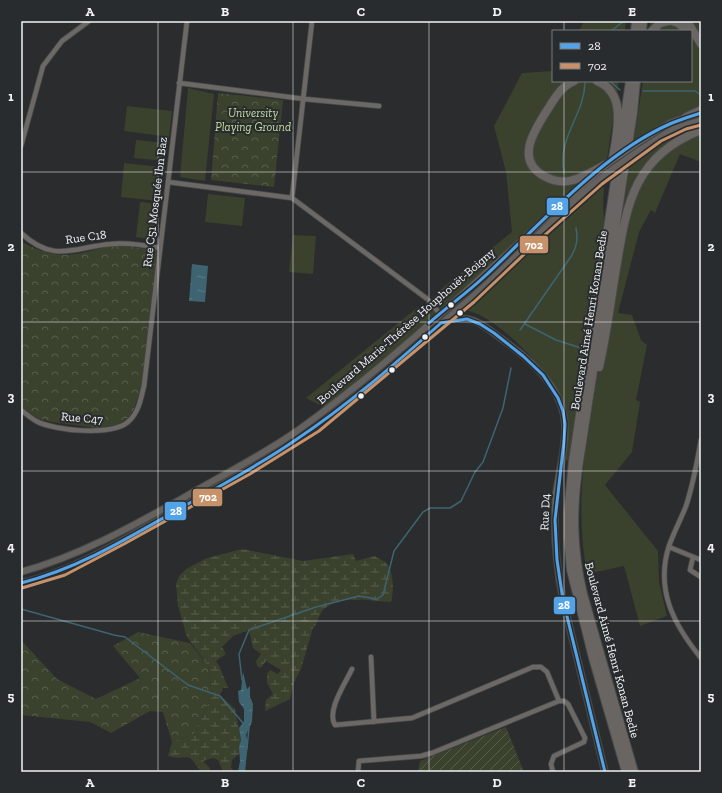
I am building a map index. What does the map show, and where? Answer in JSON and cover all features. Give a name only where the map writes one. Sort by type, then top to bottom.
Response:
[{"type":"highway","points":[[653,30],[660,23],[668,21]]},
{"type":"highway","points":[[672,21],[678,22],[686,30]]},
{"type":"highway","points":[[687,21],[701,44]]},
{"type":"highway","points":[[692,38],[701,51]]},
{"type":"highway","points":[[572,82],[564,87],[558,94],[533,134],[528,147],[531,162],[541,175],[555,181],[579,178],[607,164]]},
{"type":"highway","points":[[599,82],[610,89],[618,108],[607,208],[608,224]]},
{"type":"highway","name":"Boulevard Aimé Henri Konan Bedie","points":[[626,772],[571,570],[568,537],[568,513],[572,468],[630,82]]},
{"type":"highway","name":"Boulevard Aimé Henri Konan Bedie","points":[[634,772],[605,677],[577,569],[574,537],[574,513],[576,482],[633,113],[636,82]]},
{"type":"highway","points":[[633,113],[640,82]]},
{"type":"highway","points":[[686,117],[701,112]]},
{"type":"highway","points":[[587,417],[602,351],[623,224],[630,199],[642,176],[657,158],[682,139],[701,130]]},
{"type":"main road","name":"Boulevard Marie-Thérèse Houphouët-Boigny","points":[[21,572],[45,565],[90,547],[132,526],[284,440],[354,387],[440,314],[607,164],[670,123],[686,117]]},
{"type":"main road","name":"Boulevard Marie-Thérèse Houphouët-Boigny","points":[[21,583],[62,570],[122,540],[290,444],[340,408],[442,323],[607,173],[673,129],[701,120]]},
{"type":"main road","name":"Rue D4","points":[[442,323],[461,318],[476,321],[510,345],[534,366],[548,381],[559,400],[565,424],[556,511],[558,572],[563,600],[605,772]]},
{"type":"street","points":[[21,146],[43,66],[62,41],[89,21]]},
{"type":"street","name":"Rue C51 Mosquée Ibn Baz","points":[[144,386],[187,21]]},
{"type":"street","points":[[292,198],[312,21]]},
{"type":"street","points":[[179,83],[304,99],[379,106]]},
{"type":"street","points":[[168,182],[292,198],[428,300],[440,314]]},
{"type":"street","name":"Rue C18","points":[[21,233],[36,245],[53,250],[73,251],[115,244],[160,248]]},
{"type":"street","name":"Rue C47","points":[[21,410],[37,421],[52,426],[97,431],[110,430],[120,428],[130,421],[135,414],[144,386]]},
{"type":"street","points":[[701,440],[699,468],[669,547],[664,577],[666,596],[678,626],[701,658]]},
{"type":"street","points":[[669,547],[701,560]]},
{"type":"street","points":[[693,557],[690,570],[701,577]]},
{"type":"street","points":[[371,657],[374,722]]},
{"type":"street","points":[[352,669],[333,708],[333,722],[338,726],[405,720],[418,716],[533,667],[541,667],[546,672],[559,701]]},
{"type":"street","points":[[358,772],[359,761],[421,756],[559,701],[568,704],[585,738],[584,742],[554,756],[551,764],[553,772]]},
{"type":"green space","points":[[584,21],[626,21],[625,30],[580,30]]},
{"type":"green space","points":[[650,21],[701,21],[701,162],[680,154],[655,213],[651,210],[639,232],[618,313],[632,315],[641,340],[647,345],[636,400],[640,402],[632,452],[605,485],[658,551],[659,582],[667,616],[640,626],[624,566],[587,574],[583,546],[581,504],[584,461],[643,82],[692,82],[692,30],[649,30]]},
{"type":"green space","points":[[552,71],[552,82],[619,82],[605,175],[603,210],[605,221],[571,461],[565,460],[568,430],[567,412],[561,398],[551,382],[522,347],[504,331],[487,319],[470,311],[456,310],[441,317],[400,355],[327,409],[306,398],[418,307],[420,309],[437,294],[436,293],[512,232],[506,172],[494,126],[522,73]]},
{"type":"green space","points":[[188,88],[214,94],[205,181],[180,177]]},
{"type":"green space","name":"University Playing Ground","points":[[218,93],[283,100],[274,187],[211,180]]},
{"type":"green space","points":[[127,106],[172,111],[169,137],[124,131]]},
{"type":"green space","points":[[136,140],[167,143],[165,161],[134,158]]},
{"type":"green space","points":[[124,163],[162,167],[158,201],[121,197]]},
{"type":"green space","points":[[208,194],[245,198],[242,226],[205,222]]},
{"type":"green space","points":[[140,202],[159,204],[154,240],[136,237]]},
{"type":"green space","points":[[293,235],[316,236],[313,274],[289,272]]},
{"type":"green space","points":[[21,241],[44,252],[60,255],[77,254],[111,246],[157,249],[142,387],[133,411],[128,418],[118,425],[97,428],[52,422],[37,418],[21,407]]},
{"type":"green space","points":[[242,549],[303,561],[353,554],[356,561],[374,556],[389,566],[393,581],[392,598],[391,602],[365,600],[339,601],[324,609],[313,628],[301,669],[294,682],[290,699],[265,711],[266,700],[273,694],[267,683],[267,674],[270,670],[278,674],[281,670],[266,661],[261,668],[257,666],[256,661],[261,654],[253,648],[249,630],[233,636],[222,647],[226,654],[216,661],[229,688],[223,688],[220,695],[235,709],[241,740],[239,747],[240,753],[232,760],[231,768],[235,772],[223,772],[218,760],[213,758],[203,761],[209,767],[211,772],[202,772],[189,758],[175,758],[168,756],[172,742],[194,734],[212,696],[208,666],[187,637],[178,606],[176,584],[179,576],[186,569],[207,558]]},
{"type":"green space","points":[[138,632],[190,643],[208,666],[212,696],[194,734],[172,742],[163,712],[150,711],[111,733],[90,722],[21,715],[21,640],[57,679],[96,699],[140,678],[113,646]]},
{"type":"green space","points":[[506,727],[524,772],[418,772],[420,761]]},
{"type":"water","points":[[192,264],[208,266],[205,302],[189,301]]},
{"type":"water","points":[[243,672],[247,689],[250,686],[250,697],[253,704],[252,722],[246,735],[248,743],[245,772],[238,772],[240,761],[239,747],[241,740],[239,728],[244,721],[244,709],[239,702],[238,691],[241,690]]},
{"type":"waterway","points":[[612,30],[624,21]]},
{"type":"waterway","points":[[611,82],[620,90]]},
{"type":"waterway","points":[[564,173],[564,148],[584,95],[585,83]]},
{"type":"waterway","points":[[643,91],[695,91],[701,95]]},
{"type":"waterway","points":[[520,330],[572,255],[577,242],[576,228]]},
{"type":"waterway","points":[[525,324],[556,340],[581,348]]},
{"type":"waterway","points":[[242,680],[239,654],[249,630],[316,607],[359,596],[377,599],[383,595],[394,551],[423,512],[430,508],[450,508],[461,501],[475,472],[483,462],[503,408],[511,368]]},
{"type":"waterway","points":[[21,609],[125,637],[188,685],[220,696],[243,723]]},
{"type":"waterway","points":[[247,749],[249,727]]},
{"type":"transit line","name":"28","points":[[429,323],[478,282],[573,192],[621,152],[646,136],[672,123],[701,113]]},
{"type":"transit line","name":"702","points":[[22,588],[65,575],[124,544],[250,474],[319,431],[474,302],[537,242],[602,184],[661,141],[686,129],[701,125]]},
{"type":"transit line","name":"28","points":[[21,583],[61,570],[99,553],[251,468],[282,449],[335,412],[389,369],[441,323],[467,319],[480,324],[494,333],[523,356],[543,375],[558,398],[563,411],[565,424],[564,441],[555,520],[557,560],[563,600],[605,772]]}]
